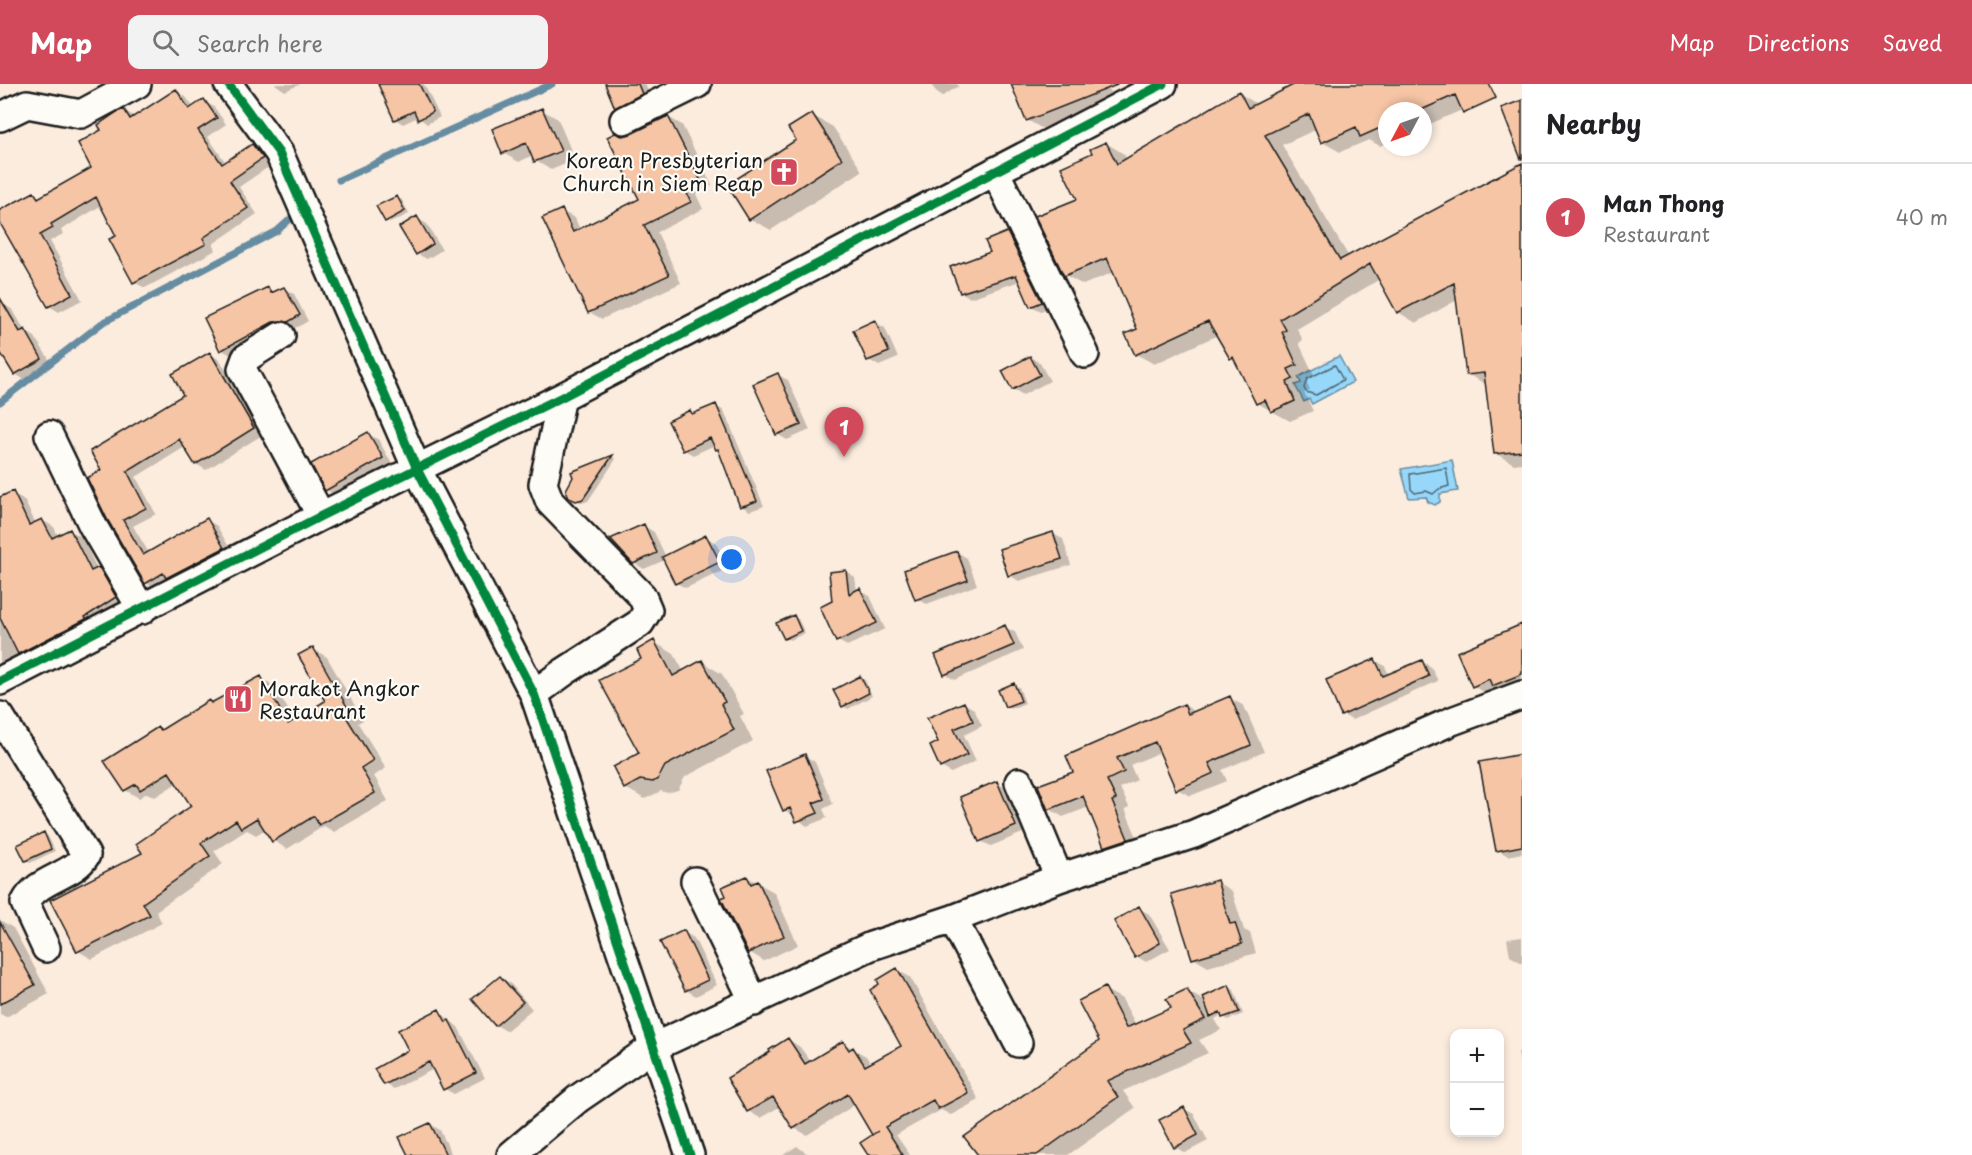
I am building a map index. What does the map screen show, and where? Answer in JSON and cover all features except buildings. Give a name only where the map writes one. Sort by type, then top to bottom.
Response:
[{"type":"street","points":[[0,117],[27,105],[81,114],[136,84]]},
{"type":"street","points":[[228,84],[279,153],[417,469],[534,694],[690,1155]]},
{"type":"street","points":[[624,120],[697,84]]},
{"type":"street","points":[[0,681],[321,516],[562,397],[1163,84]]},
{"type":"street","points":[[995,171],[1085,354]]},
{"type":"street","points":[[281,336],[246,358],[242,369],[321,516]]},
{"type":"street","points":[[534,694],[640,623],[648,610],[642,596],[550,502],[543,484],[562,397]]},
{"type":"street","points":[[49,435],[93,525],[142,610]]},
{"type":"street","points":[[511,1155],[579,1098],[652,1048],[871,946],[953,919],[1059,878],[1194,834],[1452,721],[1522,695]]},
{"type":"street","points":[[0,716],[86,855],[80,863],[28,896],[26,907],[46,948]]},
{"type":"street","points":[[1019,783],[1059,878]]},
{"type":"street","points":[[694,881],[754,1002]]},
{"type":"street","points":[[953,919],[1018,1043]]},
{"type":"water","points":[[1339,356],[1353,382],[1312,404],[1309,399],[1304,402],[1295,385],[1301,383],[1298,377]]},
{"type":"water","points":[[1452,460],[1458,491],[1440,494],[1440,502],[1435,505],[1428,502],[1426,497],[1409,498],[1401,469]]},
{"type":"waterway","points":[[339,180],[552,84]]},
{"type":"waterway","points":[[0,402],[102,323],[277,231],[297,213]]},
{"type":"cycle path","points":[[228,84],[279,153],[417,469],[534,694],[690,1155]]},
{"type":"cycle path","points":[[0,681],[321,516],[562,397],[1163,84]]},
{"type":"place","name":"Korean Presbyterian Church in Siem Reap","points":[[784,172]]},
{"type":"place","name":"Man Thong","points":[[844,457]]},
{"type":"place","name":"Morakot Angkor Restaurant","points":[[238,699]]}]
